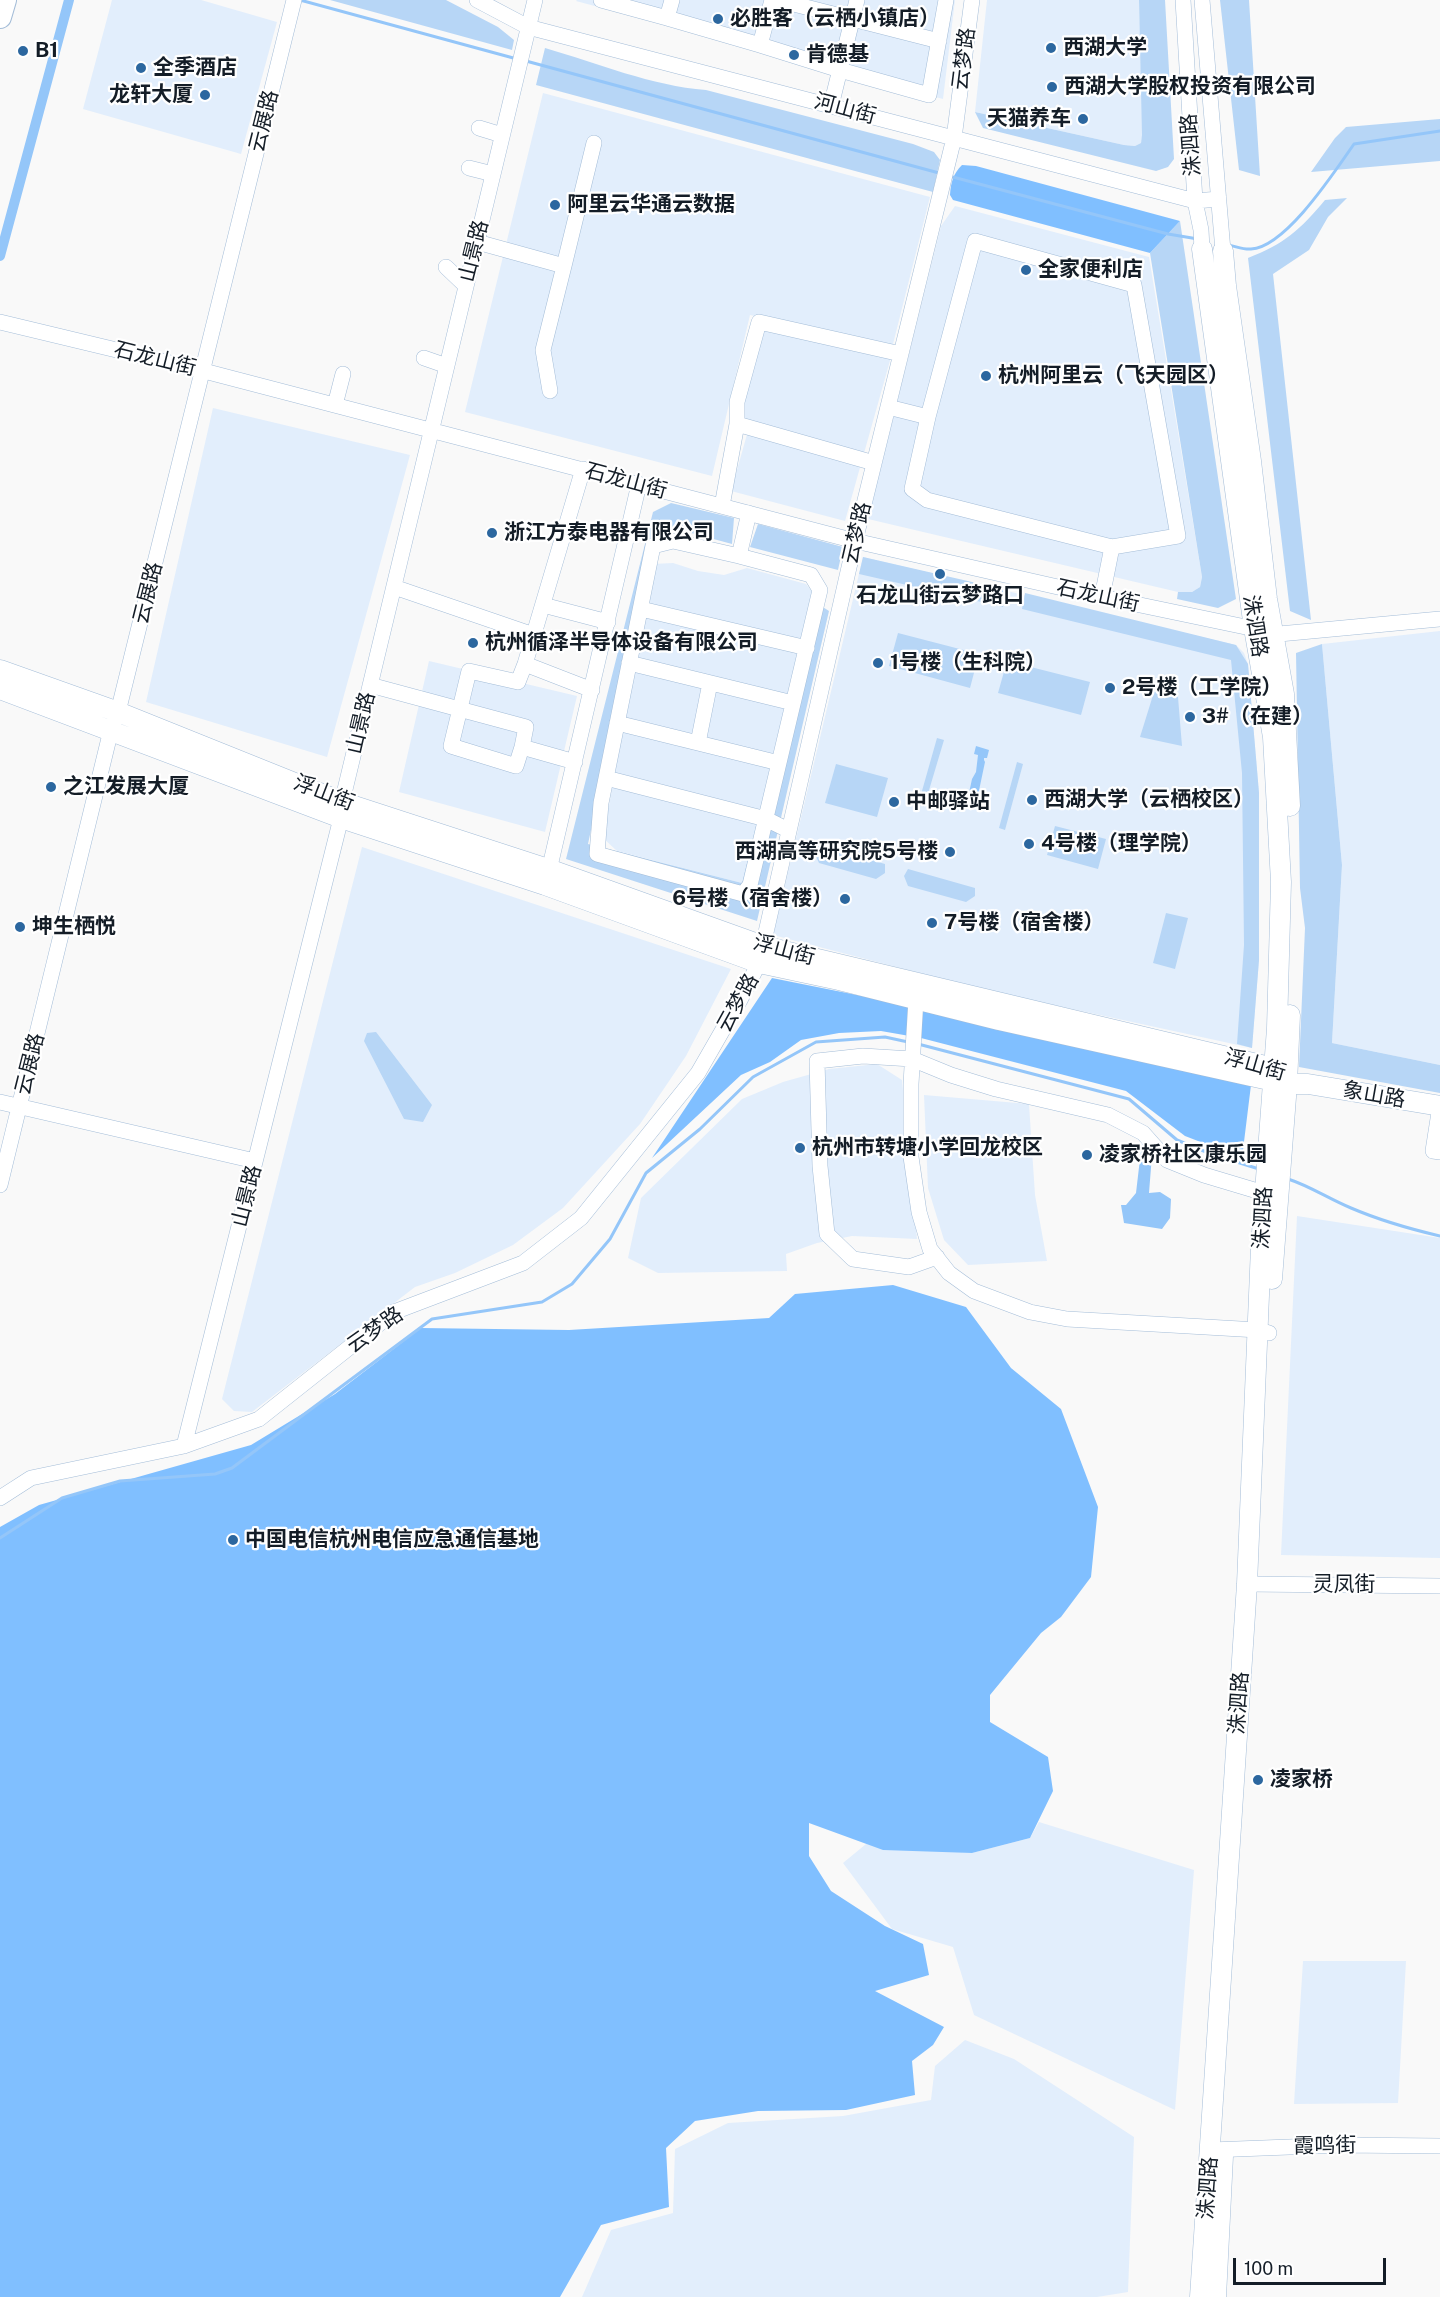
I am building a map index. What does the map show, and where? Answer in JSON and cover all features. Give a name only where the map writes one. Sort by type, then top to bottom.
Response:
[{"type":"highway","points":[[0,17],[4,0]]},
{"type":"main road","name":"洙泗路","points":[[1222,239],[1264,630]]},
{"type":"main road","name":"洙泗路","points":[[1201,2297],[1217,2150],[1252,1585],[1271,1177],[1281,1076],[1291,916],[1289,763],[1284,694],[1264,630],[1202,240]]},
{"type":"main road","name":"浮山街","points":[[0,670],[115,721],[342,810],[548,877],[761,954],[916,999],[999,1020],[1281,1076]]},
{"type":"main road","name":"浮山街","points":[[0,689],[115,721]]},
{"type":"main road","name":"浮山街","points":[[761,954],[1308,1084]]},
{"type":"main road","name":"象山路","points":[[1308,1084],[1440,1106]]},
{"type":"street","name":"河山街","points":[[477,0],[528,27],[1195,201],[1219,200]]},
{"type":"street","name":"山景路","points":[[184,1446],[342,810],[535,0]]},
{"type":"street","points":[[601,0],[929,95],[946,0]]},
{"type":"street","points":[[667,18],[672,0]]},
{"type":"street","points":[[760,45],[772,0]]},
{"type":"street","points":[[778,0],[939,41]]},
{"type":"street","points":[[831,106],[857,0]]},
{"type":"street","name":"云梦路","points":[[0,1498],[31,1478],[184,1446],[259,1419],[394,1312],[523,1263],[581,1218],[698,1073],[740,1000],[761,954],[855,541],[954,138],[972,0]]},
{"type":"street","name":"洙泗路","points":[[1183,0],[1195,201],[1202,240]]},
{"type":"street","name":"洙泗路","points":[[1202,0],[1222,239]]},
{"type":"street","name":"云展路","points":[[0,1185],[204,371],[293,3]]},
{"type":"street","points":[[479,128],[502,135]]},
{"type":"street","points":[[550,391],[543,350],[594,143]]},
{"type":"street","points":[[470,168],[493,174]]},
{"type":"street","points":[[975,241],[1134,285],[1178,536],[1112,547],[927,500],[912,489],[928,417],[975,241]]},
{"type":"street","points":[[477,242],[564,266]]},
{"type":"street","points":[[446,267],[466,286]]},
{"type":"street","name":"石龙山街","points":[[2,322],[432,429],[855,541],[1279,634],[1440,619]]},
{"type":"street","points":[[722,506],[737,424],[737,402],[759,322],[901,354]]},
{"type":"street","points":[[424,358],[447,366]]},
{"type":"street","points":[[335,405],[343,374]]},
{"type":"street","points":[[888,407],[928,417]]},
{"type":"street","points":[[737,424],[874,463]]},
{"type":"street","points":[[370,685],[459,709],[526,727],[516,766],[451,746],[459,709],[469,671],[518,682],[583,469]]},
{"type":"street","points":[[548,877],[639,484]]},
{"type":"street","points":[[739,556],[749,513]]},
{"type":"street","points":[[673,541],[811,575],[820,590],[750,885],[743,894],[597,854],[601,803],[640,609],[653,546],[673,541]]},
{"type":"street","points":[[1102,597],[1112,547]]},
{"type":"street","points":[[394,587],[534,635]]},
{"type":"street","points":[[543,605],[608,622]]},
{"type":"street","points":[[640,609],[807,648]]},
{"type":"street","points":[[525,663],[592,690]]},
{"type":"street","points":[[629,663],[793,703]]},
{"type":"street","points":[[698,743],[710,683]]},
{"type":"street","points":[[617,723],[779,763]]},
{"type":"street","points":[[522,747],[575,762]]},
{"type":"street","points":[[606,778],[766,819],[788,830]]},
{"type":"street","points":[[916,999],[911,1157],[919,1212],[930,1249],[949,1273],[974,1291],[1030,1312],[1067,1319],[1263,1331]]},
{"type":"street","points":[[937,1257],[909,1267],[853,1259],[827,1234],[820,1166],[818,1061],[913,1048],[951,1075],[996,1089],[1108,1115],[1143,1133],[1167,1160],[1204,1175],[1271,1177]]},
{"type":"street","points":[[0,1102],[255,1161]]},
{"type":"street","points":[[1440,1106],[1434,1151],[1440,1152]]},
{"type":"street","name":"灵凤街","points":[[1252,1585],[1440,1586]]},
{"type":"street","name":"霞鸣街","points":[[1217,2150],[1341,2145],[1440,2146]]},
{"type":"shaded area","points":[[112,0],[201,0],[277,22],[241,154],[83,109]]},
{"type":"shaded area","points":[[330,0],[446,0],[498,27],[514,40],[512,50]]},
{"type":"shaded area","points":[[955,0],[943,99],[576,1]]},
{"type":"shaded area","name":"西湖大学","points":[[987,0],[1139,0],[1143,132],[1141,143],[1135,146],[1124,145],[975,112]]},
{"type":"shaded area","points":[[1139,0],[1165,0],[1174,159],[1168,167],[1156,171],[983,128],[975,112],[1124,145],[1135,146],[1141,143]]},
{"type":"shaded area","points":[[1220,0],[1249,0],[1260,176],[1239,170]]},
{"type":"shaded area","points":[[545,48],[645,79],[706,90],[913,144],[934,152],[940,160],[933,192],[536,85]]},
{"type":"shaded area","points":[[543,93],[930,197],[892,348],[750,315],[712,476],[465,412]]},
{"type":"shaded area","points":[[1440,119],[1440,161],[1311,172],[1335,138],[1346,127]]},
{"type":"shaded area","points":[[962,165],[976,166],[1180,221],[1150,253],[953,200],[950,195],[952,182]]},
{"type":"shaded area","points":[[1347,198],[1328,217],[1309,250],[1273,274],[1311,620],[1290,611],[1248,258],[1291,235],[1325,200]]},
{"type":"shaded area","name":"杭州阿里云（飞天园区）","points":[[955,206],[1149,257],[1202,577],[1200,587],[1192,592],[1178,592],[868,519],[941,226]]},
{"type":"shaded area","points":[[1180,221],[1236,599],[1218,608],[1177,599],[1178,592],[1192,592],[1200,587],[1202,577],[1150,253]]},
{"type":"shaded area","points":[[759,322],[891,357],[845,521],[731,491],[748,431],[737,402]]},
{"type":"shaded area","points":[[213,408],[410,455],[327,757],[146,702]]},
{"type":"shaded area","points":[[671,503],[734,518],[732,544],[669,527],[650,550],[588,844],[742,883],[812,600],[829,611],[757,921],[566,859],[653,512]]},
{"type":"shaded area","points":[[758,524],[843,547],[838,570],[750,547]]},
{"type":"shaded area","name":"西湖大学（云栖校区）","points":[[863,557],[1236,645],[1244,653],[1248,664],[1259,793],[1259,960],[1252,1048],[989,991],[773,935]]},
{"type":"shaded area","points":[[863,557],[1007,590],[1003,607],[859,574]]},
{"type":"shaded area","points":[[673,563],[698,571],[724,575],[747,568],[806,584],[814,594],[742,883],[617,851],[603,838],[653,564]]},
{"type":"shaded area","points":[[1025,593],[1236,645],[1248,664],[1259,793],[1259,960],[1252,1048],[1237,1044],[1244,945],[1242,773],[1231,660],[1022,609]]},
{"type":"shaded area","points":[[1440,631],[1440,1065],[1332,1043],[1342,865],[1322,644]]},
{"type":"shaded area","points":[[898,633],[979,654],[970,688],[889,666]]},
{"type":"shaded area","points":[[1322,644],[1342,865],[1332,1043],[1440,1065],[1440,1093],[1299,1067],[1305,928],[1300,888],[1296,653]]},
{"type":"shaded area","points":[[429,661],[577,696],[545,832],[399,792]]},
{"type":"shaded area","points":[[1007,661],[1090,682],[1081,715],[998,693]]},
{"type":"shaded area","points":[[1154,692],[1178,697],[1182,746],[1140,737]]},
{"type":"shaded area","points":[[937,738],[944,740],[924,807],[918,805]]},
{"type":"shaded area","points":[[976,746],[989,750],[987,758],[984,758],[977,800],[973,803],[962,800],[964,793],[969,793],[976,772],[978,755],[974,754]]},
{"type":"shaded area","points":[[1017,762],[1023,764],[1005,830],[999,828]]},
{"type":"shaded area","points":[[836,764],[888,778],[877,817],[825,803]]},
{"type":"shaded area","points":[[1055,826],[1106,839],[1098,869],[1047,855]]},
{"type":"shaded area","points":[[818,845],[885,864],[885,873],[876,879],[819,863],[814,852]]},
{"type":"shaded area","points":[[362,847],[731,969],[686,1056],[640,1124],[563,1208],[513,1245],[455,1273],[415,1287],[252,1412],[234,1411],[222,1399]]},
{"type":"shaded area","points":[[908,869],[975,888],[975,896],[966,902],[908,886],[904,876]]},
{"type":"shaded area","points":[[1166,913],[1188,918],[1175,969],[1153,963]]},
{"type":"shaded area","points":[[772,978],[907,1005],[1251,1085],[1242,1158],[1185,1136],[1126,1091],[921,1038],[881,1031],[839,1033],[801,1040],[770,1062],[741,1075],[652,1158]]},
{"type":"shaded area","points":[[376,1032],[432,1105],[423,1122],[404,1119],[364,1041],[367,1033]]},
{"type":"shaded area","name":"杭州市转塘小学回龙校区","points":[[877,1064],[902,1080],[917,1239],[852,1236],[817,1243],[786,1254],[787,1271],[658,1273],[628,1258],[641,1198],[742,1099],[783,1082],[829,1069]]},
{"type":"shaded area","points":[[924,1095],[1029,1104],[1035,1195],[1047,1261],[968,1265],[944,1240],[928,1188]]},
{"type":"shaded area","points":[[1143,1133],[1153,1142],[1149,1193],[1160,1192],[1171,1199],[1170,1218],[1162,1229],[1124,1223],[1121,1205],[1126,1205],[1136,1193]]},
{"type":"shaded area","points":[[1297,1216],[1440,1238],[1440,1558],[1281,1555]]},
{"type":"shaded area","points":[[893,1285],[966,1307],[1011,1368],[1061,1409],[1098,1507],[1091,1577],[1061,1617],[1041,1633],[990,1695],[990,1722],[1048,1757],[1053,1791],[1030,1838],[972,1853],[883,1850],[809,1823],[809,1856],[831,1891],[885,1926],[923,1944],[929,1975],[875,1991],[944,2027],[933,2045],[912,2061],[915,2095],[846,2110],[758,2111],[695,2121],[666,2148],[669,2207],[601,2225],[560,2297],[0,2297],[0,1527],[39,1505],[251,1445],[335,1394],[421,1328],[569,1330],[769,1318],[795,1294]]},
{"type":"shaded area","points":[[1039,1822],[1194,1870],[1175,2110],[974,2015],[953,1947],[892,1929],[843,1863],[866,1844],[972,1853],[1030,1838]]},
{"type":"shaded area","points":[[1303,1961],[1406,1961],[1398,2103],[1294,2104]]},
{"type":"shaded area","points":[[965,2040],[1014,2059],[1134,2137],[1128,2292],[1097,2297],[582,2297],[611,2230],[673,2213],[675,2149],[728,2123],[843,2116],[931,2100],[935,2066]]},
{"type":"waterway","points":[[0,256],[69,0]]},
{"type":"waterway","points":[[300,0],[517,59]]},
{"type":"waterway","points":[[526,61],[939,173]]},
{"type":"waterway","points":[[1228,245],[1251,249],[1265,245],[1279,236],[1322,189],[1354,144],[1440,131]]},
{"type":"waterway","points":[[949,176],[1168,234],[1198,239]]},
{"type":"waterway","points":[[0,1538],[62,1498],[120,1481],[215,1474],[232,1468],[432,1319],[542,1302],[572,1284],[610,1239],[646,1173],[700,1129],[753,1077],[816,1042],[885,1037],[908,1042]]},
{"type":"waterway","points":[[918,1044],[1129,1099],[1177,1140],[1211,1154],[1259,1169]]},
{"type":"waterway","points":[[1288,1179],[1372,1216],[1440,1236]]},
{"type":"place","name":"必胜客（云栖小镇店）","points":[[718,19]]},
{"type":"place","name":"西湖大学","points":[[1051,48]]},
{"type":"place","name":"B1","points":[[23,51]]},
{"type":"place","name":"肯德基","points":[[794,55]]},
{"type":"place","name":"全季酒店","points":[[141,68]]},
{"type":"place","name":"西湖大学股权投资有限公司","points":[[1052,87]]},
{"type":"place","name":"龙轩大厦","points":[[205,95]]},
{"type":"place","name":"天猫养车","points":[[1083,119]]},
{"type":"place","name":"阿里云华通云数据","points":[[555,205]]},
{"type":"place","name":"全家便利店","points":[[1026,270]]},
{"type":"place","name":"杭州阿里云（飞天园区）","points":[[986,376]]},
{"type":"place","name":"浙江方泰电器有限公司","points":[[492,533]]},
{"type":"place","name":"石龙山街云梦路口","points":[[940,574]]},
{"type":"place","name":"杭州循泽半导体设备有限公司","points":[[473,643]]},
{"type":"place","name":"1号楼（生科院）","points":[[878,663]]},
{"type":"place","name":"2号楼（工学院）","points":[[1110,688]]},
{"type":"place","name":"3#（在建）","points":[[1190,717]]},
{"type":"place","name":"之江发展大厦","points":[[51,787]]},
{"type":"place","name":"西湖大学（云栖校区）","points":[[1032,800]]},
{"type":"place","name":"中邮驿站","points":[[894,802]]},
{"type":"place","name":"4号楼（理学院）","points":[[1029,844]]},
{"type":"place","name":"西湖高等研究院5号楼","points":[[950,852]]},
{"type":"place","name":"6号楼（宿舍楼）","points":[[845,899]]},
{"type":"place","name":"7号楼（宿舍楼）","points":[[932,923]]},
{"type":"place","name":"坤生栖悦","points":[[20,927]]},
{"type":"place","name":"杭州市转塘小学回龙校区","points":[[800,1148]]},
{"type":"place","name":"凌家桥社区康乐园","points":[[1087,1155]]},
{"type":"place","name":"中国电信杭州电信应急通信基地","points":[[233,1540]]},
{"type":"place","name":"凌家桥","points":[[1258,1780]]}]
